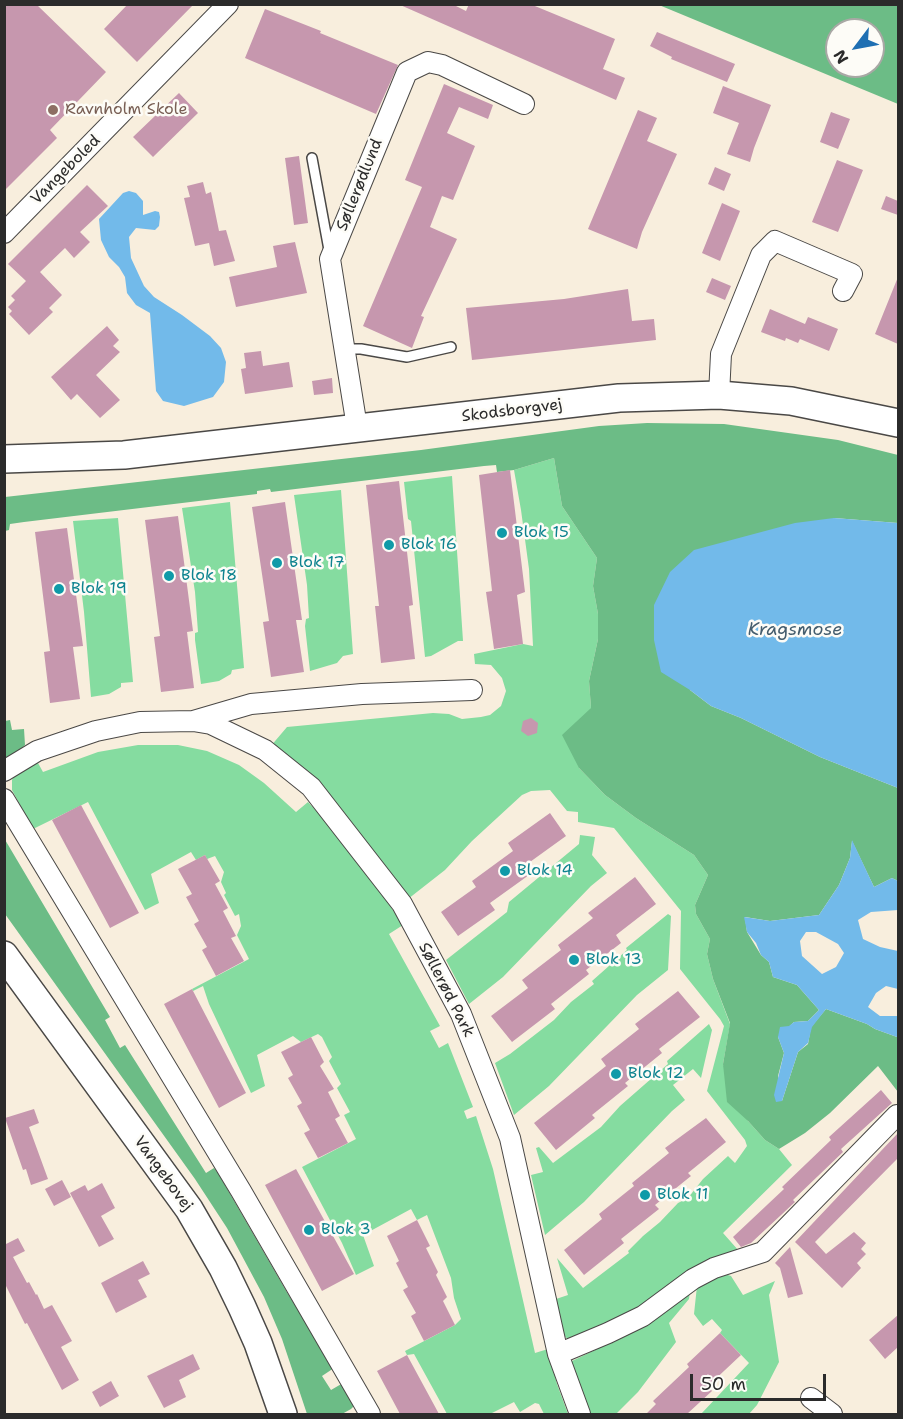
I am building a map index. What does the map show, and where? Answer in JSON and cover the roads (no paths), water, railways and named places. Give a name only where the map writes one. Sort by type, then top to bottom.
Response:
[{"type":"street","name":"Vangeboled","points":[[4,232],[228,4]]},
{"type":"street","name":"Søllerødlund","points":[[330,259],[406,72],[428,62],[442,65],[524,104]]},
{"type":"street","points":[[719,395],[720,354],[761,255],[775,241],[852,274],[843,291]]},
{"type":"street","points":[[330,259],[357,427]]},
{"type":"street","name":"Skodsborgvej","points":[[4,459],[124,455],[619,398],[719,395],[791,401],[898,423]]},
{"type":"street","name":"Skodsborgvej","points":[[4,476],[83,470],[114,462],[124,455]]},
{"type":"street","name":"Søllerød Park","points":[[193,721],[251,704],[362,694],[472,690]]},
{"type":"street","name":"Søllerød Park","points":[[4,771],[37,751],[96,731],[140,722],[193,721],[211,724],[265,750],[311,787],[402,904],[461,1014],[506,1126],[558,1354],[580,1414]]},
{"type":"street","points":[[4,799],[241,1191],[370,1414]]},
{"type":"street","name":"Vangebovej","points":[[4,955],[189,1209],[223,1268],[242,1307],[258,1342],[283,1414]]},
{"type":"street","points":[[558,1354],[644,1316],[693,1279],[714,1268],[763,1252],[897,1115]]},
{"type":"street","points":[[811,1398],[832,1414]]},
{"type":"lane","points":[[312,158],[330,259]]},
{"type":"lane","points":[[345,349],[361,349],[407,357],[451,347]]},
{"type":"water","points":[[129,191],[136,193],[143,201],[143,215],[155,211],[159,212],[160,217],[159,226],[155,230],[136,228],[129,237],[131,258],[144,286],[154,297],[210,336],[221,348],[226,362],[224,382],[213,397],[184,406],[163,401],[156,391],[150,313],[136,305],[127,293],[125,277],[109,257],[101,240],[99,219],[123,193]]},
{"type":"water","name":"Kragsmose","points":[[834,518],[898,523],[898,788],[820,757],[741,718],[711,706],[661,672],[654,640],[654,605],[670,572],[694,550],[795,523]]},
{"type":"water","points":[[852,840],[874,887],[892,878],[898,881],[898,910],[871,912],[858,920],[863,939],[880,947],[898,951],[898,989],[886,986],[876,993],[868,1007],[880,1016],[897,1016],[898,1013],[898,1035],[897,1037],[826,1009],[812,1027],[808,1043],[798,1052],[782,1101],[776,1102],[774,1095],[784,1053],[778,1037],[780,1027],[789,1026],[794,1022],[808,1021],[819,1010],[797,985],[773,977],[769,962],[761,955],[756,943],[747,932],[744,917],[770,921],[819,915],[839,885],[850,858]],"holes":[[[806,932],[816,932],[838,944],[844,953],[836,967],[822,974],[802,956],[800,941]]]},
{"type":"place","name":"Ravnholm Skole","points":[[53,110]]},
{"type":"place","name":"Blok 15","points":[[502,533]]},
{"type":"place","name":"Blok 16","points":[[389,545]]},
{"type":"place","name":"Blok 17","points":[[277,563]]},
{"type":"place","name":"Blok 18","points":[[169,576]]},
{"type":"place","name":"Blok 19","points":[[59,589]]},
{"type":"place","name":"Blok 14","points":[[505,871]]},
{"type":"place","name":"Blok 13","points":[[574,960]]},
{"type":"place","name":"Blok 12","points":[[616,1074]]},
{"type":"place","name":"Blok 11","points":[[645,1195]]},
{"type":"place","name":"Blok 3","points":[[309,1230]]}]
